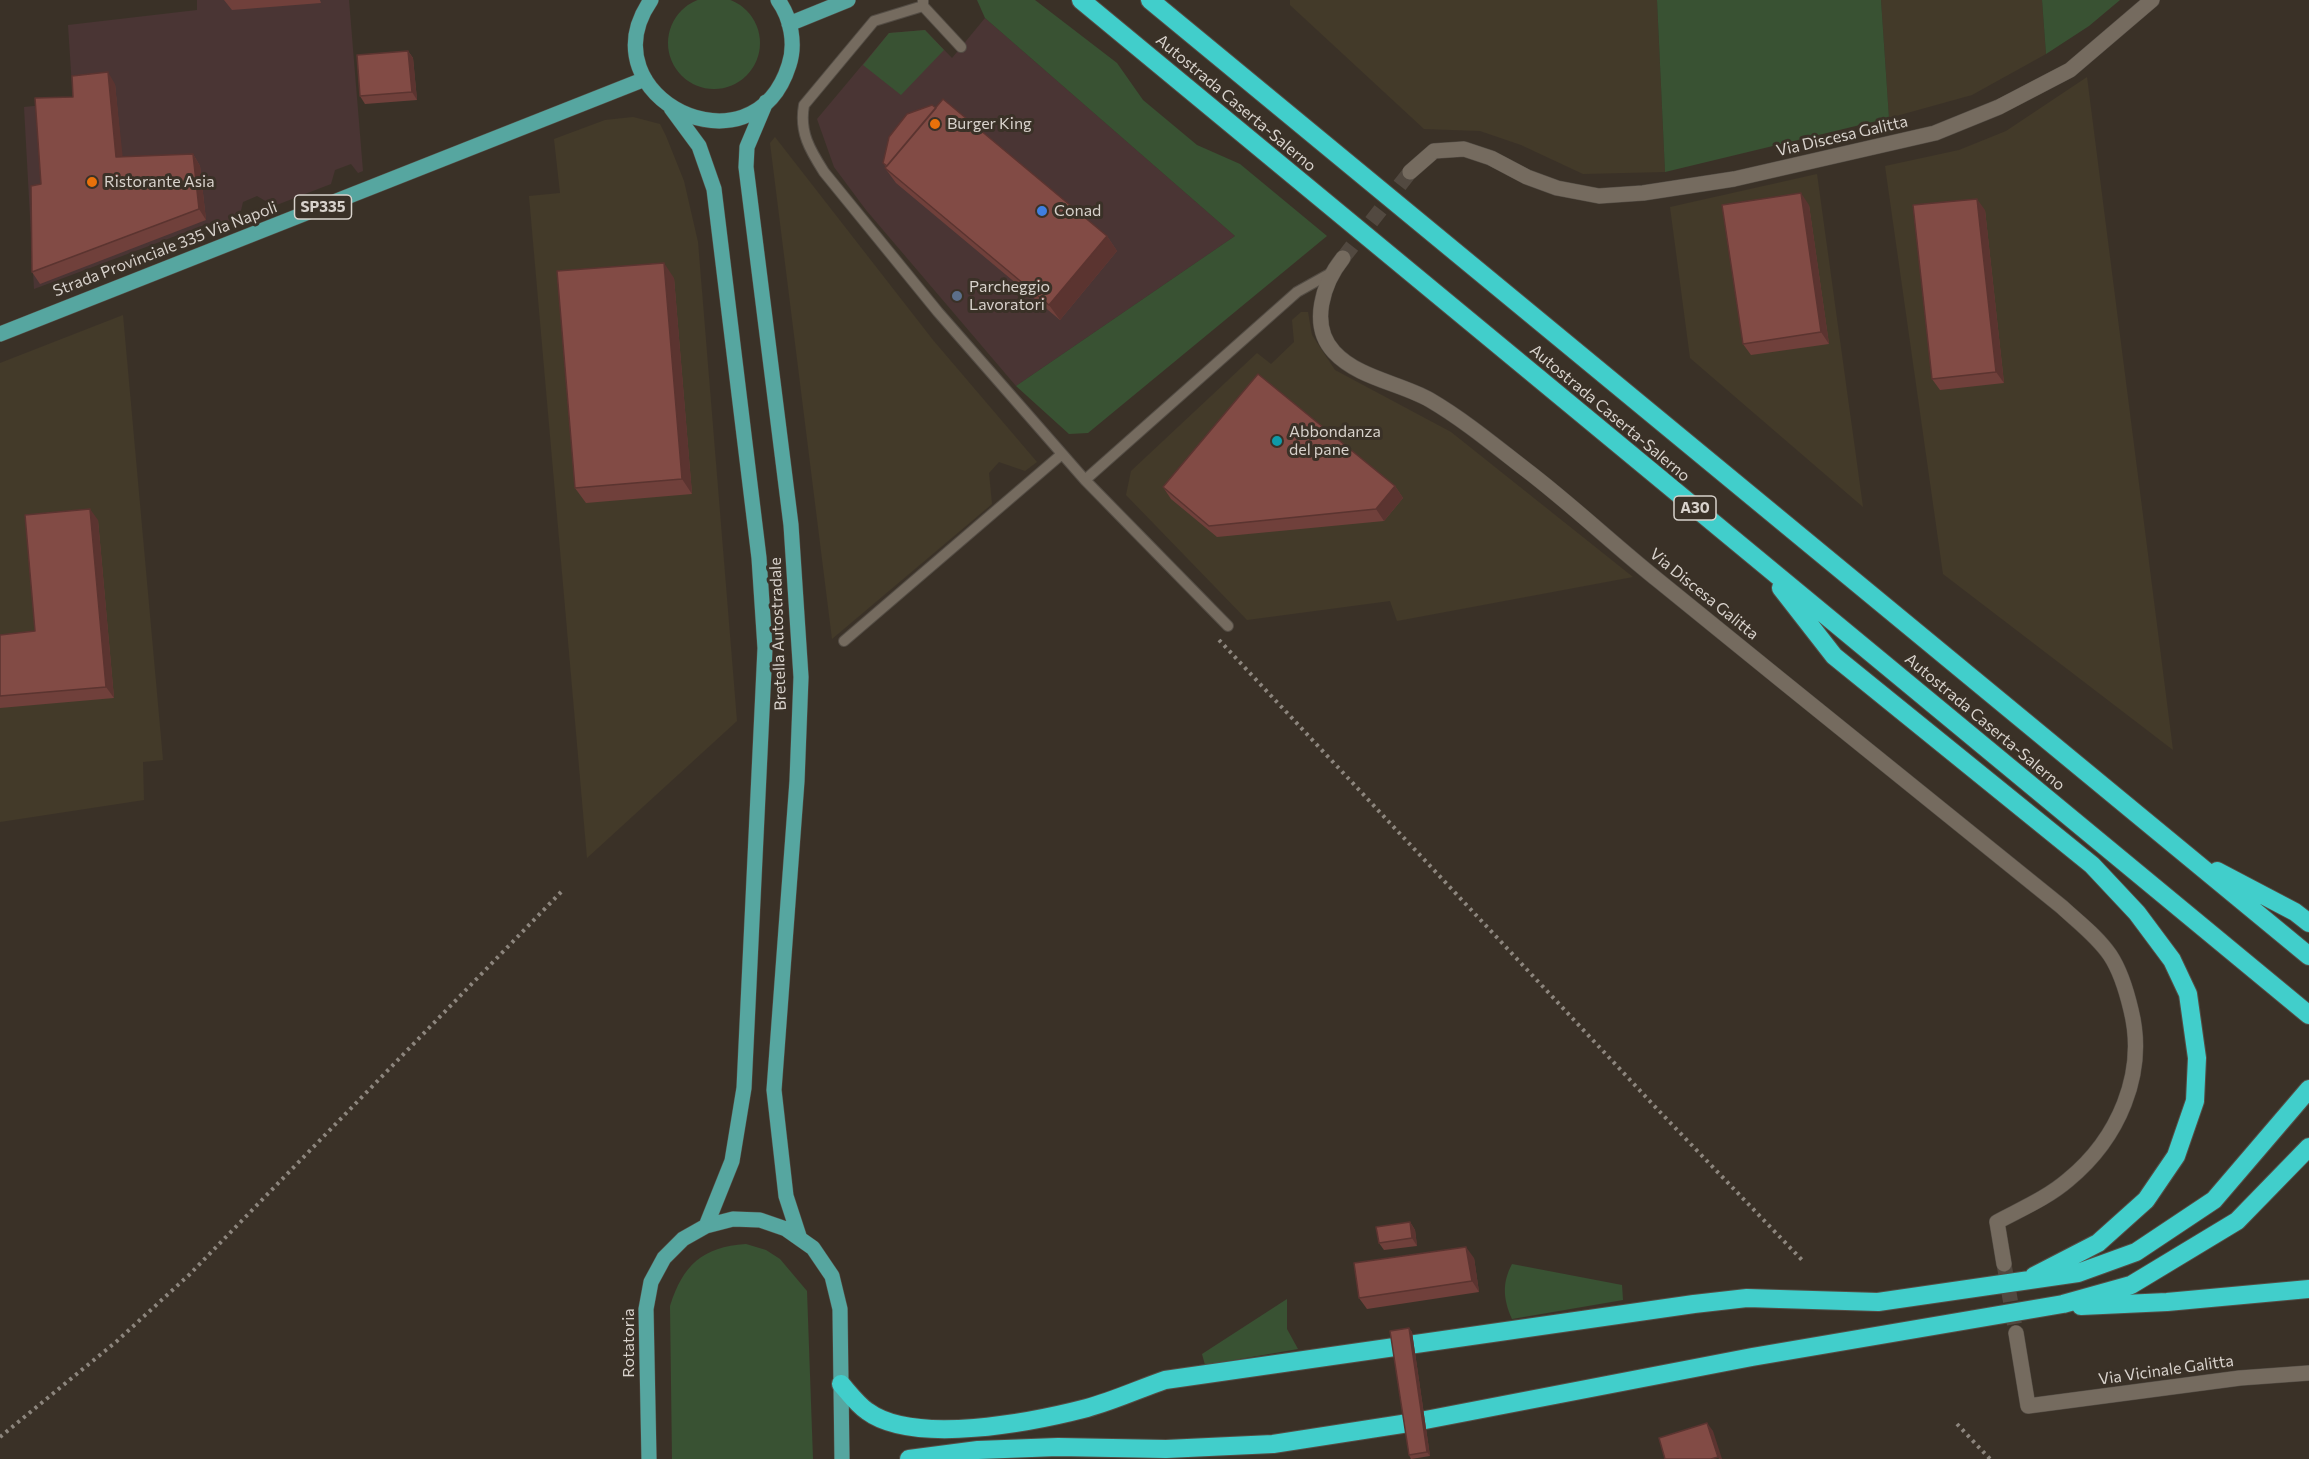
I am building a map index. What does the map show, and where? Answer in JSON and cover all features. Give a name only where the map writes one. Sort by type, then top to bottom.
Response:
[{"type":"highway","name":"Autostrada Caserta-Salerno","points":[[1081,0],[2309,1015]]},
{"type":"highway","name":"Autostrada Caserta-Salerno","points":[[1150,0],[2309,957]]},
{"type":"highway","points":[[1762,563],[1834,656],[2092,865],[2137,913],[2172,960],[2188,994],[2197,1058],[2195,1101],[2176,1156],[2146,1200],[2098,1243],[2019,1284]]},
{"type":"highway","points":[[2182,852],[2295,912],[2309,923]]},
{"type":"highway","points":[[841,1384],[867,1411],[901,1426],[930,1430],[1030,1422],[1089,1407],[1165,1380],[1694,1304],[1747,1298],[1878,1302],[2019,1284],[2078,1273],[2136,1252],[2214,1200],[2309,1089]]},
{"type":"highway","points":[[909,1459],[978,1450],[1046,1447],[1166,1449],[1273,1444],[1415,1422],[1742,1359],[2063,1304],[2131,1285],[2237,1221],[2296,1164],[2309,1148]]},
{"type":"highway","points":[[2026,1309],[2167,1302],[2309,1288]]},
{"type":"main road","points":[[645,80],[639,62],[637,44],[639,25],[651,0]]},
{"type":"main road","points":[[671,108],[686,116],[720,122],[737,119],[766,102],[778,89],[791,58],[789,24],[778,0]]},
{"type":"main road","points":[[789,24],[848,0]]},
{"type":"main road","name":"Bretella Autostradale","points":[[645,80],[656,95],[671,108],[699,146],[714,189],[759,558],[765,648],[744,1088],[732,1161],[706,1226]]},
{"type":"main road","name":"Strada Provinciale 335 Via Napoli","points":[[0,334],[645,80]]},
{"type":"main road","name":"Bretella Autostradale","points":[[766,102],[747,147],[746,167],[791,525],[801,677],[797,781],[774,1090],[786,1196],[800,1239]]},
{"type":"main road","name":"Rotatoria","points":[[649,1459],[646,1308],[651,1282],[670,1252],[683,1239],[706,1226],[733,1219],[760,1220],[786,1228],[813,1248],[832,1276],[840,1309],[842,1459]]},
{"type":"street","name":"Via Discesa Galitta","points":[[1410,172],[1434,152],[1464,148],[1557,188],[1599,196],[1643,193],[1734,179],[1935,133],[1998,107],[2070,70],[2152,0]]},
{"type":"street","name":"Via Discesa Galitta","points":[[1343,258],[1331,273],[1323,292],[1321,314],[1324,336],[1334,352],[1354,367],[1427,399],[1465,423],[1531,474],[1666,587],[2062,907],[2091,933],[2111,956],[2128,998],[2137,1049],[2135,1076],[2126,1102],[2110,1133],[2068,1180],[2038,1201],[1997,1222],[2004,1264]]},
{"type":"street","name":"Via Vicinale Galitta","points":[[2016,1333],[2028,1406],[2240,1378],[2309,1373]]},
{"type":"lane","points":[[961,47],[923,3],[874,21],[804,105],[801,118],[809,148],[831,181],[938,312],[1084,480],[1228,626]]},
{"type":"lane","points":[[1084,480],[1297,292],[1331,273]]},
{"type":"lane","points":[[844,641],[1062,454]]},
{"type":"path","points":[[1228,626],[1217,637],[1660,1112],[1802,1260]]},
{"type":"path","points":[[0,1437],[117,1341],[190,1274],[563,890]]},
{"type":"path","points":[[1957,1424],[1990,1459]]},
{"type":"shaded area","points":[[197,0],[349,0],[363,171],[358,173],[351,164],[335,170],[331,184],[274,206],[257,196],[243,202],[239,219],[215,228],[213,222],[34,289],[24,107],[73,102],[68,25],[197,10]]},
{"type":"shaded area","points":[[1290,0],[1657,0],[1665,172],[1583,174],[1521,145],[1480,131],[1424,129],[1290,5]]},
{"type":"shaded area","points":[[1881,0],[2042,0],[2046,54],[1972,95],[1889,118]]},
{"type":"shaded area","points":[[985,18],[1235,236],[1016,386],[866,210],[834,167],[817,119],[889,33],[925,30],[952,58]]},
{"type":"shaded area","points":[[2087,77],[2173,750],[1943,574],[1885,166],[1959,150],[2006,131]]},
{"type":"shaded area","points":[[633,117],[660,124],[684,181],[698,242],[737,721],[587,858],[529,196],[560,193],[554,139],[605,120]]},
{"type":"shaded area","points":[[775,137],[933,340],[1037,462],[1025,471],[999,462],[989,473],[992,504],[832,639],[770,143]]},
{"type":"shaded area","points":[[1817,174],[1863,507],[1690,358],[1670,207]]},
{"type":"shaded area","points":[[1301,312],[1308,312],[1312,335],[1335,370],[1451,432],[1633,577],[1397,621],[1390,601],[1247,620],[1126,495],[1131,471],[1257,353],[1271,364],[1294,342],[1292,320]]},
{"type":"shaded area","points":[[123,315],[163,760],[143,762],[144,800],[0,822],[0,363]]},
{"type":"green space","points":[[714,-3],[731,1],[746,11],[756,26],[760,43],[756,60],[746,75],[731,85],[714,89],[697,85],[682,75],[672,60],[668,43],[672,26],[682,11],[697,1]]},
{"type":"green space","points":[[977,0],[1035,0],[1117,63],[1143,100],[1197,145],[1240,164],[1327,236],[1088,433],[1069,434],[1016,386],[1235,236],[985,18]]},
{"type":"green space","points":[[1657,0],[1881,0],[1889,118],[1665,172]]},
{"type":"green space","points":[[2042,0],[2120,0],[2089,26],[2046,54]]},
{"type":"green space","points":[[925,30],[944,50],[901,95],[863,65],[889,33]]},
{"type":"green space","points":[[746,1244],[766,1250],[780,1259],[807,1291],[813,1459],[672,1459],[670,1306],[681,1279],[696,1261],[717,1249]]},
{"type":"green space","points":[[1512,1264],[1622,1285],[1623,1300],[1512,1319],[1507,1305],[1505,1284]]},
{"type":"green space","points":[[1287,1299],[1287,1329],[1298,1349],[1205,1365],[1202,1354]]},
{"type":"building","points":[[408,51],[412,92],[360,96],[357,55]]},
{"type":"building","points":[[108,72],[116,157],[193,154],[199,209],[32,272],[31,186],[41,184],[35,98],[73,97],[72,76]]},
{"type":"building","points":[[943,99],[1107,236],[1049,305],[885,168]]},
{"type":"building","points":[[932,105],[936,108],[887,166],[883,163],[889,137],[907,114]]},
{"type":"building","points":[[1801,193],[1821,332],[1743,344],[1722,205]]},
{"type":"building","points":[[1977,199],[1996,372],[1932,379],[1913,205]]},
{"type":"building","points":[[664,263],[682,479],[575,488],[557,271]]},
{"type":"building","name":"Abbondanza del pane","points":[[1258,374],[1395,486],[1376,509],[1209,526],[1163,487]]},
{"type":"building","points":[[90,509],[106,687],[0,696],[0,635],[35,631],[25,515]]},
{"type":"building","points":[[1410,1222],[1412,1238],[1379,1243],[1376,1227]]},
{"type":"building","points":[[1466,1247],[1472,1281],[1359,1298],[1354,1263]]},
{"type":"building","points":[[1409,1328],[1427,1452],[1409,1455],[1390,1331]]},
{"type":"building","points":[[1707,1423],[1718,1457],[1665,1459],[1659,1438]]},
{"type":"tunnel","points":[[1343,258],[1410,172]]},
{"type":"tunnel","points":[[2004,1264],[2016,1333]]},
{"type":"place","name":"Burger King","points":[[935,124]]},
{"type":"place","name":"Ristorante Asia","points":[[92,182]]},
{"type":"place","name":"Conad","points":[[1042,211]]},
{"type":"place","name":"Parcheggio Lavoratori","points":[[957,296]]},
{"type":"place","name":"Abbondanza del pane","points":[[1277,441]]}]
